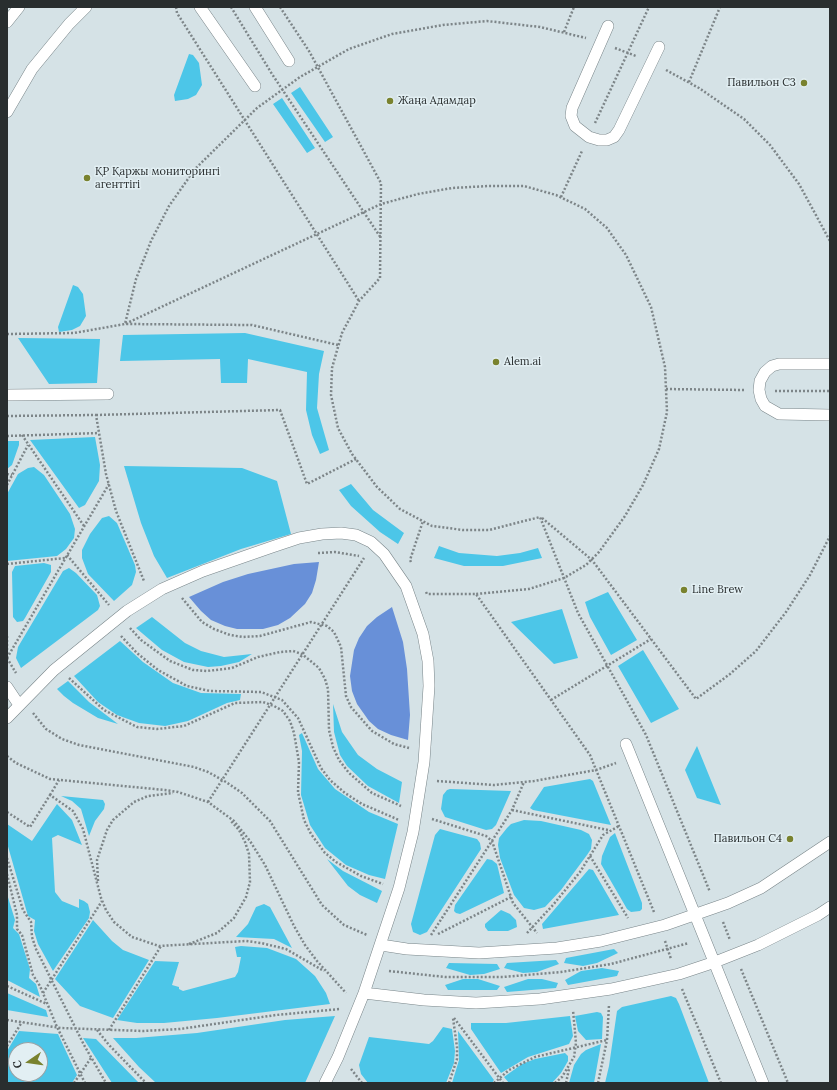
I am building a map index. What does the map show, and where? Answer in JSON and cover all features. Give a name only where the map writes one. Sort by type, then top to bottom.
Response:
[{"type":"lane","points":[[7,22],[19,7]]},
{"type":"lane","points":[[7,112],[32,69],[69,24],[86,7]]},
{"type":"lane","points":[[200,7],[255,86]]},
{"type":"lane","points":[[255,7],[289,61]]},
{"type":"lane","points":[[608,26],[572,108],[571,116],[575,126],[589,137],[598,140],[607,140],[614,137],[619,130],[659,47]]},
{"type":"lane","points":[[830,364],[778,364],[772,366],[764,372],[760,381],[759,390],[761,399],[765,406],[779,414],[830,415]]},
{"type":"lane","points":[[7,395],[108,394]]},
{"type":"lane","points":[[7,718],[54,670],[89,640],[126,611],[162,589],[241,557],[299,538],[341,533],[356,535],[371,542],[384,554],[406,586],[423,634],[428,661],[429,686],[421,778],[413,832],[398,888],[364,993],[338,1057],[325,1083]]},
{"type":"lane","points":[[8,689],[19,705]]},
{"type":"lane","points":[[626,744],[695,915],[716,962],[763,1083]]},
{"type":"lane","points":[[380,945],[441,952],[520,951],[557,948],[601,941],[660,926],[695,915],[761,888],[830,842]]},
{"type":"lane","points":[[364,993],[450,1002],[506,1001],[575,995],[639,984],[716,962],[818,915],[830,907]]},
{"type":"path","points":[[176,7],[177,13],[245,118],[359,301]]},
{"type":"path","points":[[231,7],[282,89],[381,238]]},
{"type":"path","points":[[280,7],[318,67],[381,183],[380,278],[359,301],[342,333],[332,368],[331,395],[338,428],[356,460],[377,487],[400,509],[432,526],[463,530],[489,530],[540,517]]},
{"type":"path","points":[[564,32],[574,7]]},
{"type":"path","points":[[560,197],[649,7]]},
{"type":"path","points":[[689,82],[720,7]]},
{"type":"path","points":[[125,324],[136,278],[151,241],[169,206],[195,169],[245,118],[282,89],[349,49],[392,34],[443,25],[487,21],[540,26],[600,43],[652,62],[689,82],[744,119],[770,145],[799,184],[830,241]]},
{"type":"path","points":[[125,324],[381,204],[418,194],[452,188],[524,186],[560,197],[585,210],[607,228],[626,254],[651,307],[665,367],[667,412],[659,449],[643,485],[626,516],[592,560],[564,578],[529,588],[476,594],[427,594],[423,587]]},
{"type":"path","points":[[7,334],[74,334],[125,324],[252,325],[338,345]]},
{"type":"path","points":[[7,416],[280,410],[307,484],[356,460]]},
{"type":"path","points":[[96,415],[116,511],[145,583]]},
{"type":"path","points":[[7,436],[99,433]]},
{"type":"path","points":[[22,435],[84,526]]},
{"type":"path","points":[[7,485],[28,445]]},
{"type":"path","points":[[7,474],[12,475]]},
{"type":"path","points":[[7,658],[109,483]]},
{"type":"path","points":[[540,517],[592,560],[696,699],[730,674],[756,651],[786,612],[810,575],[830,536]]},
{"type":"path","points":[[540,517],[578,613],[646,735],[788,1083]]},
{"type":"path","points":[[413,567],[410,560],[423,521]]},
{"type":"path","points":[[315,553],[335,552],[364,558],[368,561]]},
{"type":"path","points":[[67,554],[111,607],[105,611]]},
{"type":"path","points":[[7,564],[66,558]]},
{"type":"path","points":[[208,802],[364,558]]},
{"type":"path","points":[[178,592],[202,622],[214,629],[230,635],[244,637],[260,636],[302,623],[311,622],[322,624],[334,632],[338,639],[342,658],[346,696],[351,707],[372,731],[384,740],[412,749],[412,743]]},
{"type":"path","points":[[476,594],[590,755],[655,914]]},
{"type":"path","points":[[126,625],[155,651],[170,661],[193,670],[207,671],[232,668],[258,657],[280,652],[293,651],[302,654],[319,668],[325,679],[328,689],[329,730],[339,760],[349,773],[372,793],[403,807],[404,802]]},
{"type":"path","points":[[117,632],[137,653],[158,670],[187,686],[210,691],[261,692],[275,696],[290,707],[298,718],[322,768],[330,780],[345,793],[362,804],[401,820]]},
{"type":"path","points":[[7,636],[7,658],[20,680],[8,689]]},
{"type":"path","points":[[551,700],[651,639]]},
{"type":"path","points":[[64,678],[67,675],[104,710],[137,727],[157,729],[184,726],[235,703],[250,701],[270,704],[283,711],[290,721],[294,734],[299,762],[298,792],[304,820],[311,834],[325,853],[336,862],[361,876],[386,885]]},
{"type":"path","points":[[31,710],[46,729],[62,739],[79,745],[194,767],[222,780],[242,793],[270,821],[322,905],[344,925],[370,936]]},
{"type":"path","points":[[7,756],[34,772],[59,780],[178,792],[208,802],[234,821],[250,841],[266,865],[294,926],[305,945],[326,973],[348,995],[350,988]]},
{"type":"path","points":[[421,778],[437,781],[486,784],[524,782],[596,770],[632,758]]},
{"type":"path","points":[[7,812],[30,827],[59,780]]},
{"type":"path","points":[[511,897],[430,939],[512,810],[524,782]]},
{"type":"path","points":[[43,993],[101,899],[97,860],[106,830],[113,820],[134,802],[161,793],[178,792]]},
{"type":"path","points":[[50,795],[65,804],[78,819],[83,829],[101,899],[114,922],[123,931],[144,942],[170,947],[246,942],[261,943],[286,949],[300,956],[326,973]]},
{"type":"path","points":[[512,810],[609,830]]},
{"type":"path","points":[[400,825],[402,814]]},
{"type":"path","points":[[170,947],[190,944],[217,933],[234,918],[246,897],[250,882],[249,854],[239,830],[226,815]]},
{"type":"path","points":[[430,819],[482,835],[492,841],[511,897],[522,916],[540,936],[534,937]]},
{"type":"path","points":[[522,938],[553,906],[590,856],[603,835],[609,830],[619,826]]},
{"type":"path","points":[[590,856],[630,920]]},
{"type":"path","points":[[7,858],[23,910],[31,922],[32,937],[36,949],[91,1058],[106,1083]]},
{"type":"path","points":[[7,874],[16,915],[17,929],[22,935],[33,975],[43,993],[85,1083]]},
{"type":"path","points":[[649,915],[662,912]]},
{"type":"path","points":[[623,922],[634,919]]},
{"type":"path","points":[[660,926],[676,974],[721,1083]]},
{"type":"path","points":[[389,971],[444,977],[510,976],[561,972],[611,964],[705,939]]},
{"type":"path","points":[[108,1030],[161,946]]},
{"type":"path","points":[[7,986],[48,1004]]},
{"type":"path","points":[[598,1083],[607,1040],[611,1003],[602,1004]]},
{"type":"path","points":[[339,1016],[344,1004]]},
{"type":"path","points":[[566,1010],[580,1008]]},
{"type":"path","points":[[7,1020],[76,1029],[180,1029],[276,1015],[342,1009]]},
{"type":"path","points":[[566,1083],[569,1067],[576,1047],[576,1032],[572,1009]]},
{"type":"path","points":[[446,1015],[458,1016]]},
{"type":"path","points":[[453,1016],[503,1083]]},
{"type":"path","points":[[449,1083],[457,1059],[457,1046],[453,1016]]},
{"type":"path","points":[[7,1046],[22,1022]]},
{"type":"path","points":[[97,1030],[108,1045],[146,1083]]},
{"type":"path","points":[[494,1083],[509,1070],[535,1056],[607,1040]]},
{"type":"path","points":[[74,1083],[91,1058]]},
{"type":"path","points":[[555,1083],[569,1067]]},
{"type":"path","points":[[349,1068],[362,1083]]},
{"type":"shaded area","points":[[189,54],[193,55],[199,63],[202,85],[196,95],[188,99],[175,101],[174,95]]},
{"type":"shaded area","points":[[300,87],[333,137],[325,142],[291,93]]},
{"type":"shaded area","points":[[282,98],[315,148],[307,153],[273,104]]},
{"type":"shaded area","points":[[73,285],[78,287],[83,294],[86,316],[80,326],[72,330],[59,332],[58,327]]},
{"type":"shaded area","points":[[245,333],[324,351],[319,374],[317,408],[329,450],[320,454],[312,435],[306,410],[307,372],[248,359],[247,383],[221,383],[220,359],[120,361],[123,335]]},
{"type":"shaded area","points":[[18,338],[100,339],[97,383],[49,384]]},
{"type":"shaded area","points":[[95,437],[100,465],[99,481],[85,505],[79,508],[30,440]]},
{"type":"shaded area","points":[[7,441],[19,441],[19,445],[12,465],[7,469]]},
{"type":"shaded area","points":[[124,466],[242,468],[277,481],[291,534],[241,549],[167,578],[154,556],[141,523]]},
{"type":"shaded area","points":[[34,467],[44,475],[70,514],[75,529],[74,538],[66,549],[57,556],[7,561],[7,494],[18,474],[28,468]]},
{"type":"shaded area","points":[[351,484],[373,510],[404,533],[398,544],[380,532],[351,506],[339,490]]},
{"type":"shaded area","points":[[109,516],[117,523],[135,565],[136,572],[132,585],[114,601],[88,574],[82,558],[82,550],[90,534],[102,518]]},
{"type":"shaded area","points":[[439,546],[459,553],[497,556],[520,553],[538,548],[542,558],[503,566],[464,566],[434,558]]},
{"type":"shaded area","points":[[319,562],[312,593],[305,604],[290,618],[278,625],[263,629],[237,629],[225,626],[211,620],[189,597],[223,582],[248,574],[294,564]]},
{"type":"shaded area","points":[[44,563],[51,565],[51,572],[23,621],[17,622],[13,617],[12,572],[15,566]]},
{"type":"shaded area","points":[[69,568],[76,573],[97,595],[100,606],[98,610],[21,668],[16,658],[18,647],[63,571]]},
{"type":"shaded area","points":[[608,592],[637,640],[611,655],[590,617],[585,602]]},
{"type":"shaded area","points":[[392,607],[403,642],[407,669],[410,715],[408,740],[378,729],[369,721],[357,704],[352,691],[350,676],[354,650],[359,638],[367,626]]},
{"type":"shaded area","points":[[562,609],[578,658],[554,664],[511,622]]},
{"type":"shaded area","points":[[152,617],[185,643],[201,651],[224,657],[252,654],[239,662],[221,666],[208,667],[184,662],[162,650],[136,628]]},
{"type":"shaded area","points":[[120,641],[143,662],[173,683],[201,693],[241,694],[240,700],[227,703],[188,721],[165,726],[139,723],[117,715],[98,702],[74,676]]},
{"type":"shaded area","points":[[643,650],[679,709],[651,723],[618,666]]},
{"type":"shaded area","points":[[68,681],[89,702],[118,724],[98,718],[64,696],[57,689]]},
{"type":"shaded area","points":[[333,704],[342,732],[358,755],[377,769],[402,782],[399,803],[368,786],[347,766],[340,755],[334,732]]},
{"type":"shaded area","points":[[302,733],[318,769],[335,789],[369,812],[398,824],[385,879],[369,875],[346,865],[325,848],[310,825],[301,795],[302,751],[299,735]]},
{"type":"shaded area","points":[[697,746],[721,805],[697,798],[685,770]]},
{"type":"shaded area","points":[[590,779],[593,781],[611,825],[533,810],[530,808],[544,787]]},
{"type":"shaded area","points":[[447,790],[511,791],[496,825],[492,829],[486,830],[445,817],[441,809],[443,795]]},
{"type":"shaded area","points":[[61,796],[103,800],[105,804],[104,809],[95,821],[89,836],[81,809],[72,801]]},
{"type":"shaded area","points":[[57,804],[72,820],[82,845],[58,835],[52,838],[55,892],[62,901],[79,908],[79,899],[84,901],[88,904],[90,912],[89,918],[53,971],[38,944],[34,931],[35,920],[28,916],[7,843],[7,824],[32,841]]},
{"type":"shaded area","points":[[524,820],[541,821],[581,830],[589,834],[592,840],[591,849],[561,890],[545,907],[534,910],[524,908],[514,895],[500,858],[498,845],[499,838],[511,824]]},
{"type":"shaded area","points":[[440,829],[477,839],[480,843],[481,849],[427,932],[420,935],[413,932],[411,924],[435,835]]},
{"type":"shaded area","points":[[615,833],[642,903],[642,909],[640,911],[631,912],[627,909],[601,864],[602,856],[610,837]]},
{"type":"shaded area","points":[[327,859],[343,871],[382,891],[377,903],[360,895],[348,886]]},
{"type":"shaded area","points":[[487,859],[492,860],[497,864],[504,893],[460,914],[456,913],[454,911],[455,905]]},
{"type":"shaded area","points":[[589,869],[593,870],[619,915],[543,929],[542,924]]},
{"type":"shaded area","points":[[7,894],[15,920],[13,928],[19,934],[30,969],[29,978],[36,984],[40,997],[7,980]]},
{"type":"shaded area","points":[[264,904],[270,907],[292,948],[274,939],[236,937],[248,924],[256,907]]},
{"type":"shaded area","points":[[501,910],[510,914],[516,920],[517,927],[508,931],[488,931],[485,924]]},
{"type":"shaded area","points":[[93,920],[112,941],[123,950],[149,960],[113,1018],[80,1006],[55,979]]},
{"type":"shaded area","points":[[235,947],[267,948],[296,959],[315,976],[326,993],[330,1004],[164,1023],[137,1023],[117,1020],[155,961],[179,962],[172,985],[179,987],[179,989],[183,991],[235,977],[238,972],[241,957],[237,957]]},
{"type":"shaded area","points":[[614,949],[618,953],[597,963],[583,966],[564,963],[566,958]]},
{"type":"shaded area","points":[[556,960],[559,964],[537,972],[523,973],[504,968],[507,963]]},
{"type":"shaded area","points":[[449,963],[497,964],[500,969],[484,974],[470,975],[446,968]]},
{"type":"shaded area","points":[[602,968],[619,971],[617,976],[568,985],[565,980],[581,971]]},
{"type":"shaded area","points":[[463,979],[478,979],[500,986],[497,990],[448,990],[445,985]]},
{"type":"shaded area","points":[[528,979],[542,979],[558,983],[556,988],[507,992],[504,987]]},
{"type":"shaded area","points":[[7,993],[46,1010],[48,1017],[7,1010]]},
{"type":"shaded area","points":[[671,996],[676,998],[679,1004],[709,1083],[605,1083],[617,1011],[622,1007]]},
{"type":"shaded area","points":[[597,1012],[601,1013],[603,1017],[602,1039],[586,1040],[578,1031],[575,1016]]},
{"type":"shaded area","points":[[335,1016],[305,1083],[156,1083],[139,1067],[113,1038],[136,1038],[197,1033],[285,1020]]},
{"type":"shaded area","points":[[570,1016],[573,1036],[569,1044],[528,1057],[501,1073],[471,1029],[471,1023],[506,1023]]},
{"type":"shaded area","points":[[443,1027],[452,1029],[455,1051],[454,1063],[446,1083],[368,1083],[361,1074],[359,1065],[369,1037],[429,1044]]},
{"type":"shaded area","points":[[19,1031],[58,1034],[77,1075],[72,1083],[7,1083],[8,1049],[8,1082],[48,1082],[48,1042],[12,1042]]},
{"type":"shaded area","points":[[458,1031],[494,1080],[492,1083],[452,1083],[459,1060]]},
{"type":"shaded area","points":[[83,1038],[96,1039],[139,1083],[112,1083]]},
{"type":"shaded area","points":[[601,1044],[594,1083],[569,1083],[574,1065],[581,1054],[586,1050]]},
{"type":"shaded area","points":[[565,1053],[568,1056],[568,1061],[561,1073],[552,1083],[509,1083],[504,1077],[522,1064],[535,1059]]},
{"type":"place","name":"Павильон С3","points":[[804,83]]},
{"type":"place","name":"Жаңа Адамдар","points":[[390,101]]},
{"type":"place","name":"ҚР Қаржы мониторингі агенттігі","points":[[87,178]]},
{"type":"place","name":"Alem.ai","points":[[496,362]]},
{"type":"place","name":"Line Brew","points":[[684,590]]},
{"type":"place","name":"Павильон С4","points":[[790,839]]}]
